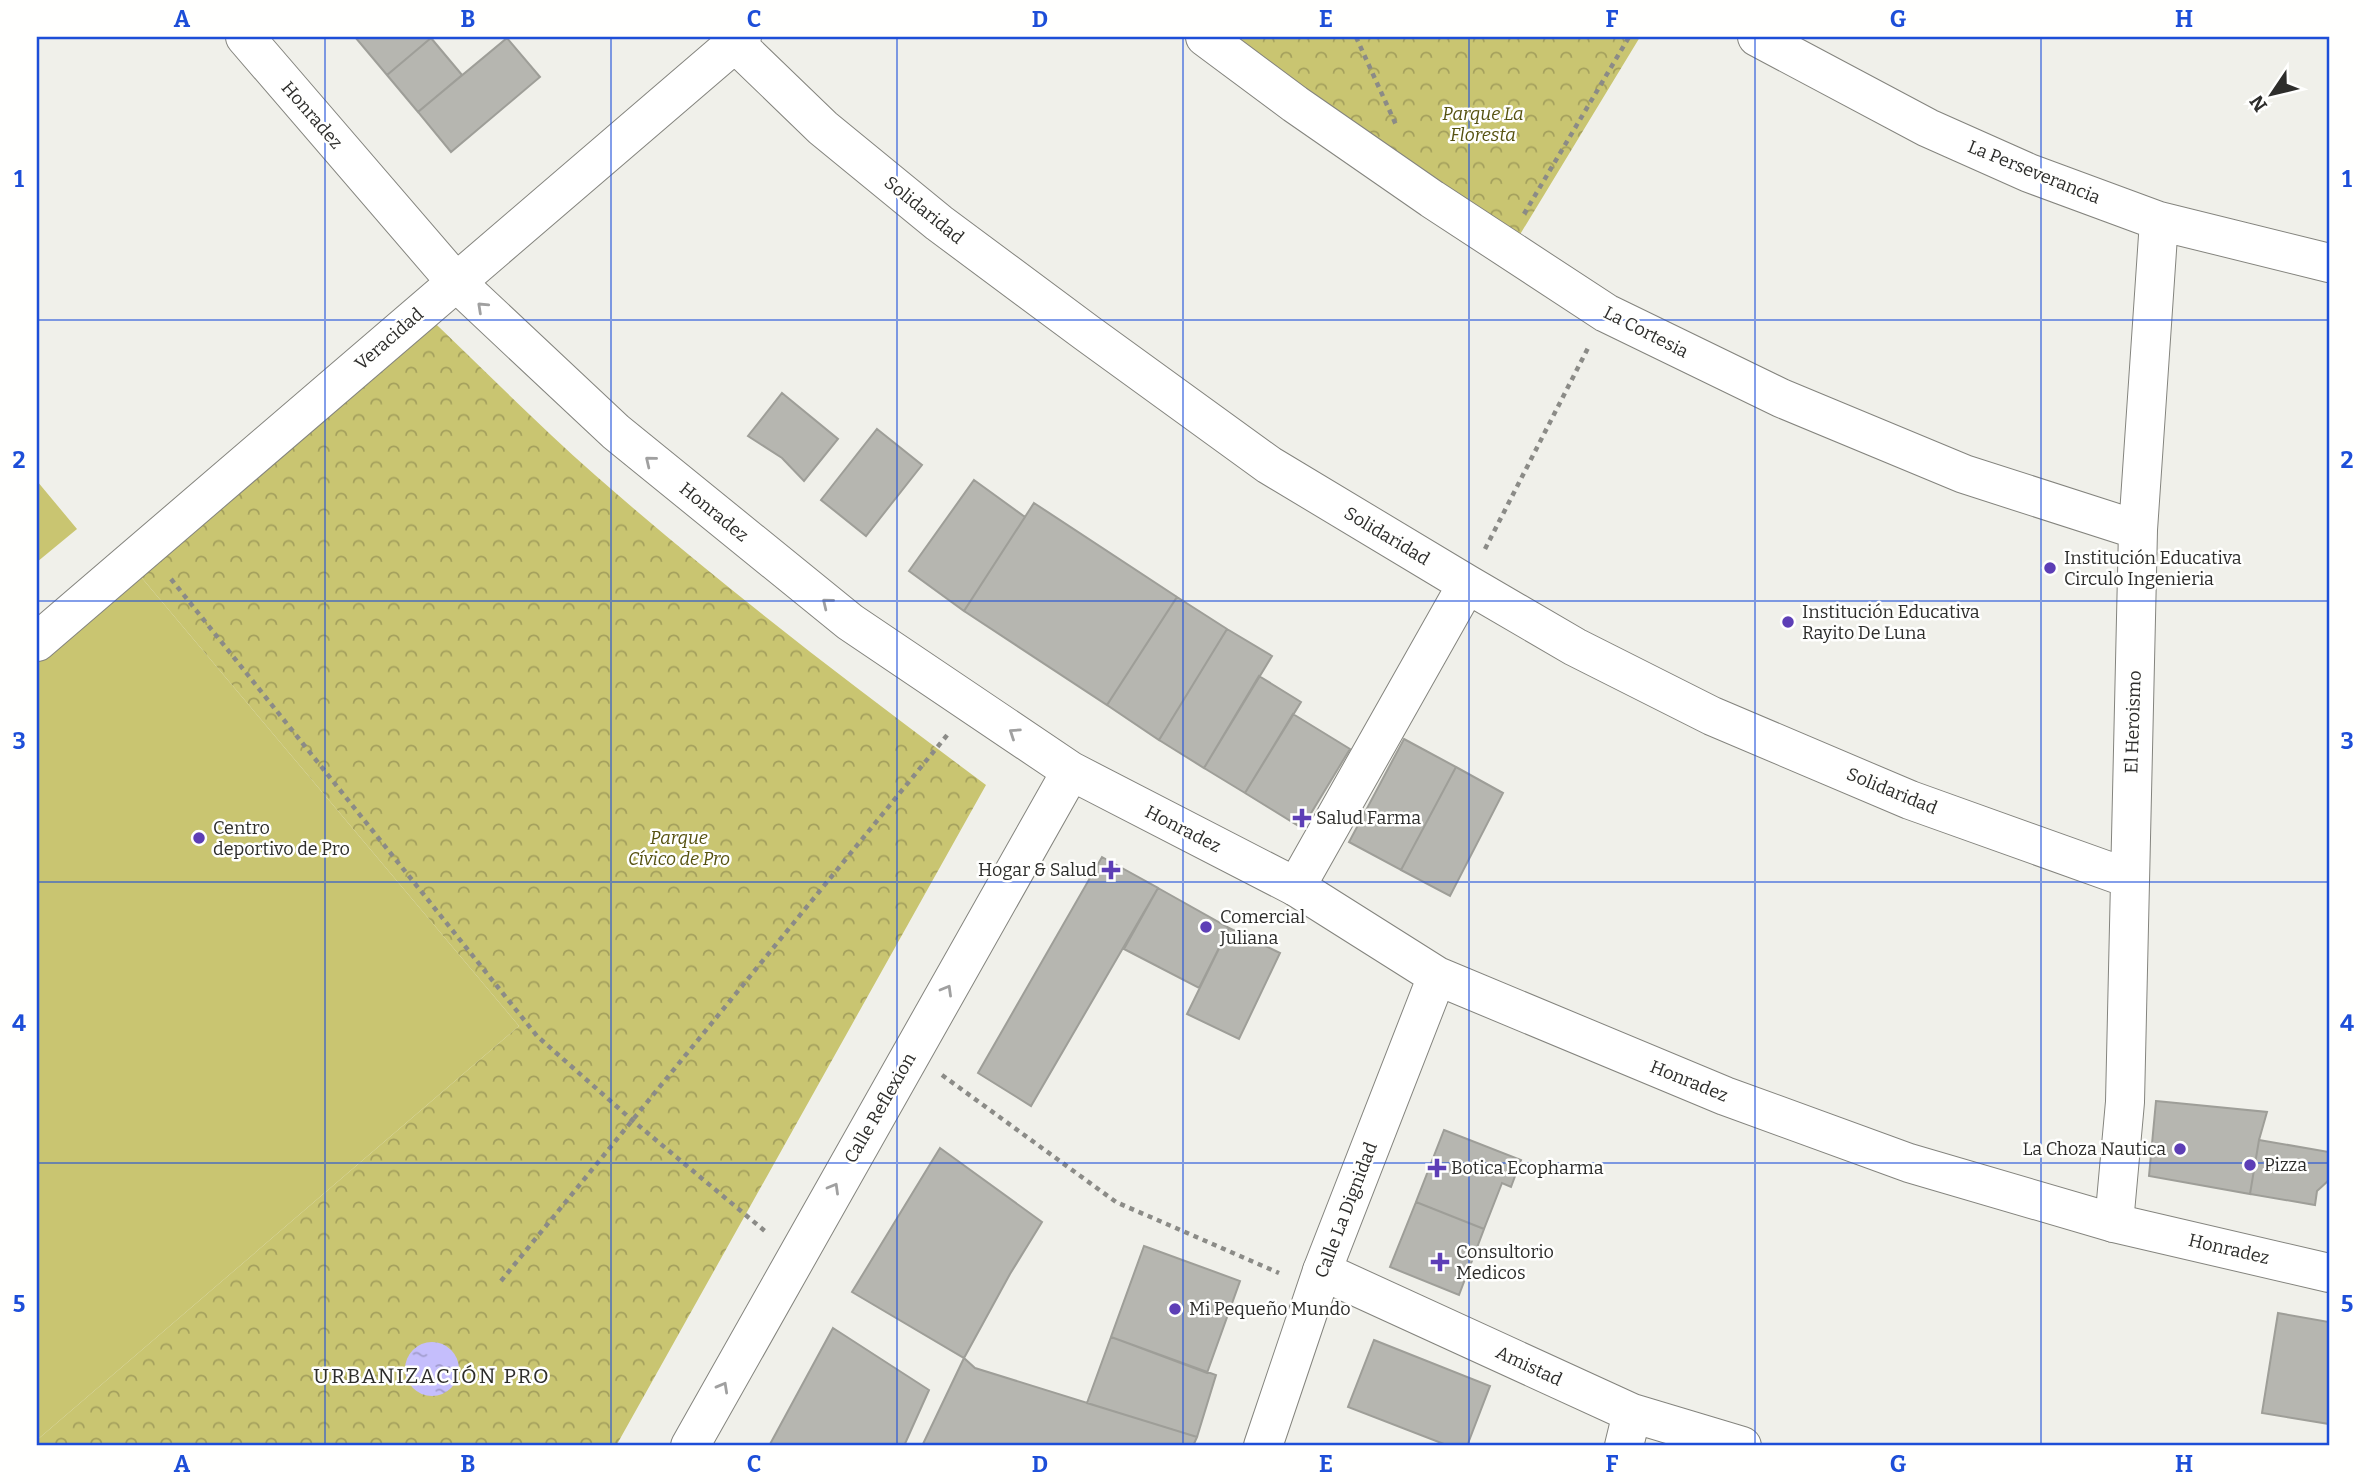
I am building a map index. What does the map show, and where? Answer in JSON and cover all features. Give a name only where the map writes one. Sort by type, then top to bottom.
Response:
[{"type":"street","name":"Honradez","points":[[247,37],[455,281],[638,452],[850,622],[1071,771],[1296,887],[1437,976],[1725,1096],[1909,1163],[2114,1223],[2329,1273]]},
{"type":"street","name":"La Cortesia","points":[[1205,37],[1307,112],[1605,313],[1781,398],[1964,474],[2138,530]]},
{"type":"street","name":"La Perseverancia","points":[[1757,37],[1928,128],[2029,173],[2159,221],[2329,263]]},
{"type":"street","name":"Veracidad","points":[[37,642],[738,40]]},
{"type":"street","name":"Solidaridad","points":[[738,40],[823,128],[928,215],[1269,465],[1575,647],[1712,716],[1910,800],[2128,878]]},
{"type":"street","name":"El Heroismo","points":[[2114,1223],[2125,1102],[2138,530],[2159,221]]},
{"type":"street","points":[[1296,887],[1468,584]]},
{"type":"street","name":"Calle Reflexion","points":[[690,1446],[1071,771]]},
{"type":"street","name":"Calle La Dignidad","points":[[1263,1446],[1319,1280],[1437,976]]},
{"type":"street","name":"Amistad","points":[[1319,1280],[1628,1430],[1742,1446]]},
{"type":"path","points":[[1356,37],[1400,132]]},
{"type":"path","points":[[1504,247],[1629,37]]},
{"type":"path","points":[[1468,584],[1605,313]]},
{"type":"path","points":[[146,548],[537,1036],[632,1120],[796,1256]]},
{"type":"path","points":[[501,1281],[972,705]]},
{"type":"path","points":[[912,1052],[1116,1202],[1319,1280]]},
{"type":"green space","name":"Parque La Floresta","points":[[1212,37],[1640,37],[1513,246]]},
{"type":"green space","name":"Parque Cívico de Pro","points":[[418,307],[550,434],[642,516],[787,634],[986,785],[616,1446],[37,1446],[37,1440],[519,1026],[131,565]]},
{"type":"green space","points":[[37,481],[77,529],[37,562]]},
{"type":"green space","name":"Centro deportivo de Pro","points":[[131,565],[519,1026],[37,1440],[37,651]]},
{"type":"water","points":[[437,1342],[447,1346],[455,1354],[459,1369],[455,1384],[447,1392],[427,1396],[417,1392],[409,1384],[405,1364],[409,1354],[417,1346]]},
{"type":"building","points":[[355,37],[430,37],[431,38],[387,75]]},
{"type":"building","points":[[431,38],[462,75],[418,112],[387,75]]},
{"type":"building","points":[[507,38],[540,77],[451,152],[418,112]]},
{"type":"building","points":[[782,393],[838,439],[804,481],[782,458],[748,436]]},
{"type":"building","points":[[877,429],[922,465],[866,536],[821,500]]},
{"type":"building","points":[[974,480],[1025,517],[964,611],[909,571]]},
{"type":"building","points":[[1034,503],[1177,597],[1107,705],[964,611]]},
{"type":"building","points":[[1177,597],[1227,629],[1159,740],[1107,705]]},
{"type":"building","points":[[1227,629],[1272,656],[1204,768],[1159,740]]},
{"type":"building","points":[[1259,676],[1301,702],[1245,793],[1204,768]]},
{"type":"building","points":[[1293,714],[1350,749],[1302,828],[1245,793]]},
{"type":"building","points":[[1404,739],[1456,767],[1401,870],[1349,842]]},
{"type":"building","points":[[1456,767],[1503,793],[1450,896],[1401,870]]},
{"type":"building","points":[[1102,857],[1158,888],[1031,1106],[978,1073]]},
{"type":"building","points":[[1158,888],[1229,928],[1199,988],[1124,949]]},
{"type":"building","points":[[1229,928],[1280,953],[1239,1039],[1187,1014]]},
{"type":"building","points":[[2156,1101],[2267,1112],[2259,1140],[2250,1194],[2149,1176]]},
{"type":"building","points":[[1444,1130],[1521,1160],[1511,1187],[1502,1183],[1484,1229],[1416,1202]]},
{"type":"building","points":[[2259,1140],[2329,1152],[2329,1180],[2317,1191],[2315,1205],[2250,1194]]},
{"type":"building","points":[[940,1148],[1042,1222],[964,1358],[852,1292]]},
{"type":"building","points":[[1416,1202],[1484,1229],[1459,1295],[1390,1267]]},
{"type":"building","name":"Mi Pequeño Mundo","points":[[1144,1246],[1240,1281],[1207,1373],[1111,1337]]},
{"type":"building","points":[[2278,1313],[2329,1322],[2329,1424],[2262,1413]]},
{"type":"building","points":[[833,1328],[929,1390],[904,1446],[769,1446]]},
{"type":"building","points":[[1111,1337],[1216,1375],[1197,1437],[1087,1403]]},
{"type":"building","points":[[1374,1340],[1490,1386],[1467,1446],[1449,1446],[1348,1407]]},
{"type":"building","points":[[964,1358],[975,1368],[1197,1437],[1193,1446],[922,1446]]},
{"type":"place","name":"Institución Educativa Circulo Ingenieria","points":[[2050,568]]},
{"type":"place","name":"Institución Educativa Rayito De Luna","points":[[1788,622]]},
{"type":"place","name":"Salud Farma","points":[[1302,818]]},
{"type":"place","name":"Centro deportivo de Pro","points":[[199,838]]},
{"type":"place","name":"Hogar & Salud","points":[[1111,870]]},
{"type":"place","name":"Comercial Juliana","points":[[1206,927]]},
{"type":"place","name":"La Choza Nautica","points":[[2180,1149]]},
{"type":"place","name":"Pizza","points":[[2250,1165]]},
{"type":"place","name":"Botica Ecopharma","points":[[1437,1168]]},
{"type":"place","name":"Consultorio Medicos","points":[[1440,1262]]},
{"type":"place","name":"Mi Pequeño Mundo","points":[[1175,1309]]},
{"type":"district","name":"URBANIZACIÓN PRO","points":[[432,1376]]}]
